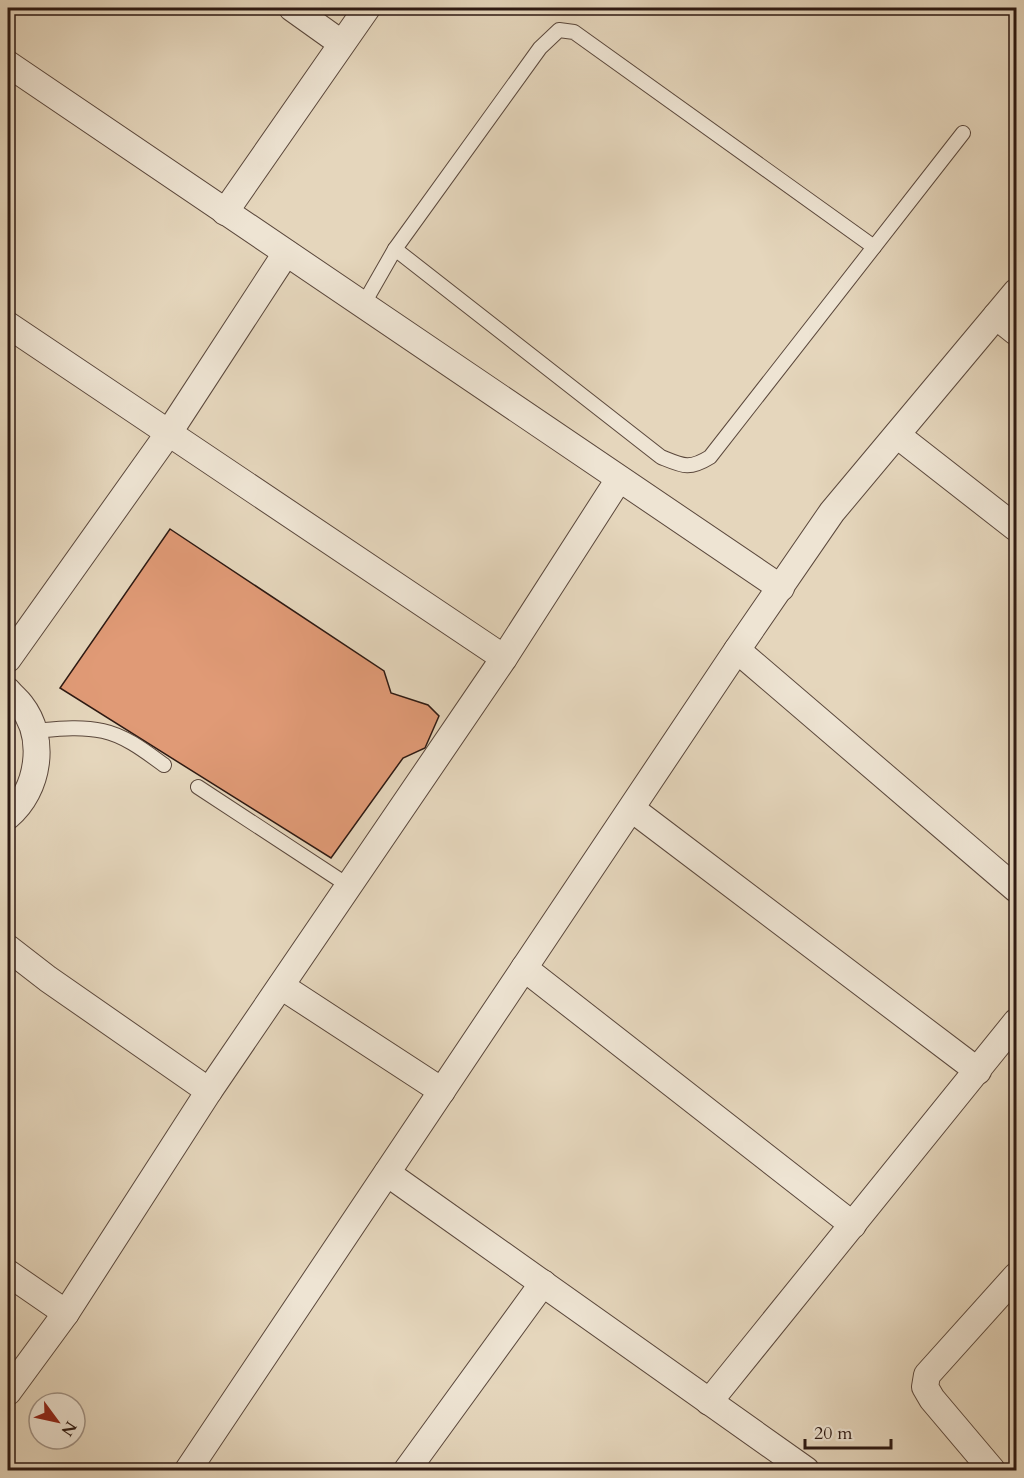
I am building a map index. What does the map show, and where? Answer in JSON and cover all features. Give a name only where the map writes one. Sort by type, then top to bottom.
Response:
[{"type":"street","points":[[292,8],[341,44]]},
{"type":"street","points":[[225,212],[367,8]]},
{"type":"street","points":[[8,64],[781,588]]},
{"type":"street","points":[[8,659],[168,434],[286,253]]},
{"type":"street","points":[[188,1470],[632,809],[736,650],[832,512],[1017,292]]},
{"type":"street","points":[[996,316],[1017,332]]},
{"type":"street","points":[[8,325],[504,658]]},
{"type":"street","points":[[897,435],[1017,528]]},
{"type":"street","points":[[8,1392],[66,1313],[209,1091],[504,658],[619,478]]},
{"type":"street","points":[[736,650],[1017,889]]},
{"type":"street","points":[[8,691],[22,706],[34,731],[37,758],[31,785],[17,809],[8,816]]},
{"type":"street","points":[[632,809],[978,1071]]},
{"type":"street","points":[[8,948],[48,979],[209,1091]]},
{"type":"street","points":[[524,968],[853,1225]]},
{"type":"street","points":[[281,986],[442,1091]]},
{"type":"street","points":[[709,1402],[1017,1022]]},
{"type":"street","points":[[387,1173],[806,1470]]},
{"type":"street","points":[[8,1273],[66,1313]]},
{"type":"street","points":[[992,1470],[932,1399],[926,1387],[927,1375],[1016,1279]]},
{"type":"street","points":[[407,1470],[543,1283]]},
{"type":"lane","points":[[363,305],[395,249],[540,48],[559,30],[574,32],[874,248]]},
{"type":"lane","points":[[395,249],[661,457],[681,465],[696,465],[710,457],[963,133]]},
{"type":"lane","points":[[34,731],[75,728],[105,731],[130,742],[164,765]]},
{"type":"lane","points":[[198,787],[349,886]]},
{"type":"building","points":[[170,529],[384,671],[391,693],[428,705],[439,716],[425,748],[403,758],[331,858],[60,688]]}]
